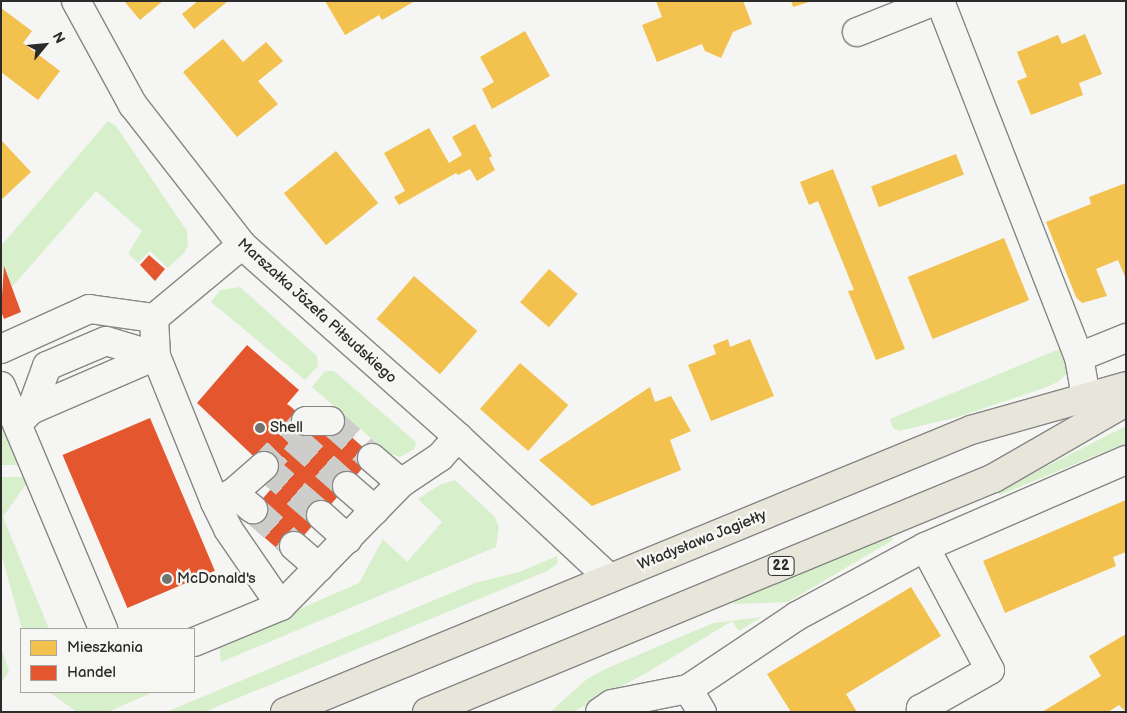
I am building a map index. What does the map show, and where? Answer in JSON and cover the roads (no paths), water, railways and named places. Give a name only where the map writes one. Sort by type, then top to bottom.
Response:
[{"type":"main road","name":"Władysława Jagiełły","points":[[286,712],[971,430],[1126,386]]},
{"type":"main road","name":"22","points":[[427,712],[994,478],[1126,402]]},
{"type":"street","name":"Marszałka Józefa Piłsudskiego","points":[[76,1],[133,105],[242,245],[458,438],[609,578]]},
{"type":"street","points":[[858,32],[935,1]]},
{"type":"street","points":[[940,1],[1079,357],[1086,397]]},
{"type":"street","points":[[1,350],[89,309],[154,318],[242,245]]},
{"type":"street","points":[[154,318],[156,356],[234,501]]},
{"type":"street","points":[[1079,357],[1126,338]]},
{"type":"street","points":[[24,417],[47,366],[106,341],[156,356]]},
{"type":"street","points":[[1,386],[24,417],[104,628]]},
{"type":"street","points":[[195,642],[281,606],[348,539],[401,482],[440,457],[458,438]]},
{"type":"street","points":[[372,458],[401,482]]},
{"type":"street","points":[[600,712],[612,704],[688,689],[798,616],[924,547],[1126,460]]},
{"type":"street","points":[[264,466],[234,501],[228,529],[281,606]]},
{"type":"street","points":[[347,486],[375,510]]},
{"type":"street","points":[[321,515],[348,539]]},
{"type":"street","points":[[294,546],[319,568]]},
{"type":"street","points":[[923,712],[921,709],[990,670],[924,547]]},
{"type":"street","points":[[688,689],[702,712]]},
{"type":"tunnel","points":[[306,421],[264,466],[321,515]]},
{"type":"tunnel","points":[[330,421],[372,458]]},
{"type":"tunnel","points":[[293,438],[347,486]]},
{"type":"tunnel","points":[[253,509],[294,546]]},
{"type":"place","name":"Shell","points":[[260,428]]},
{"type":"place","name":"McDonald's","points":[[167,579]]}]
